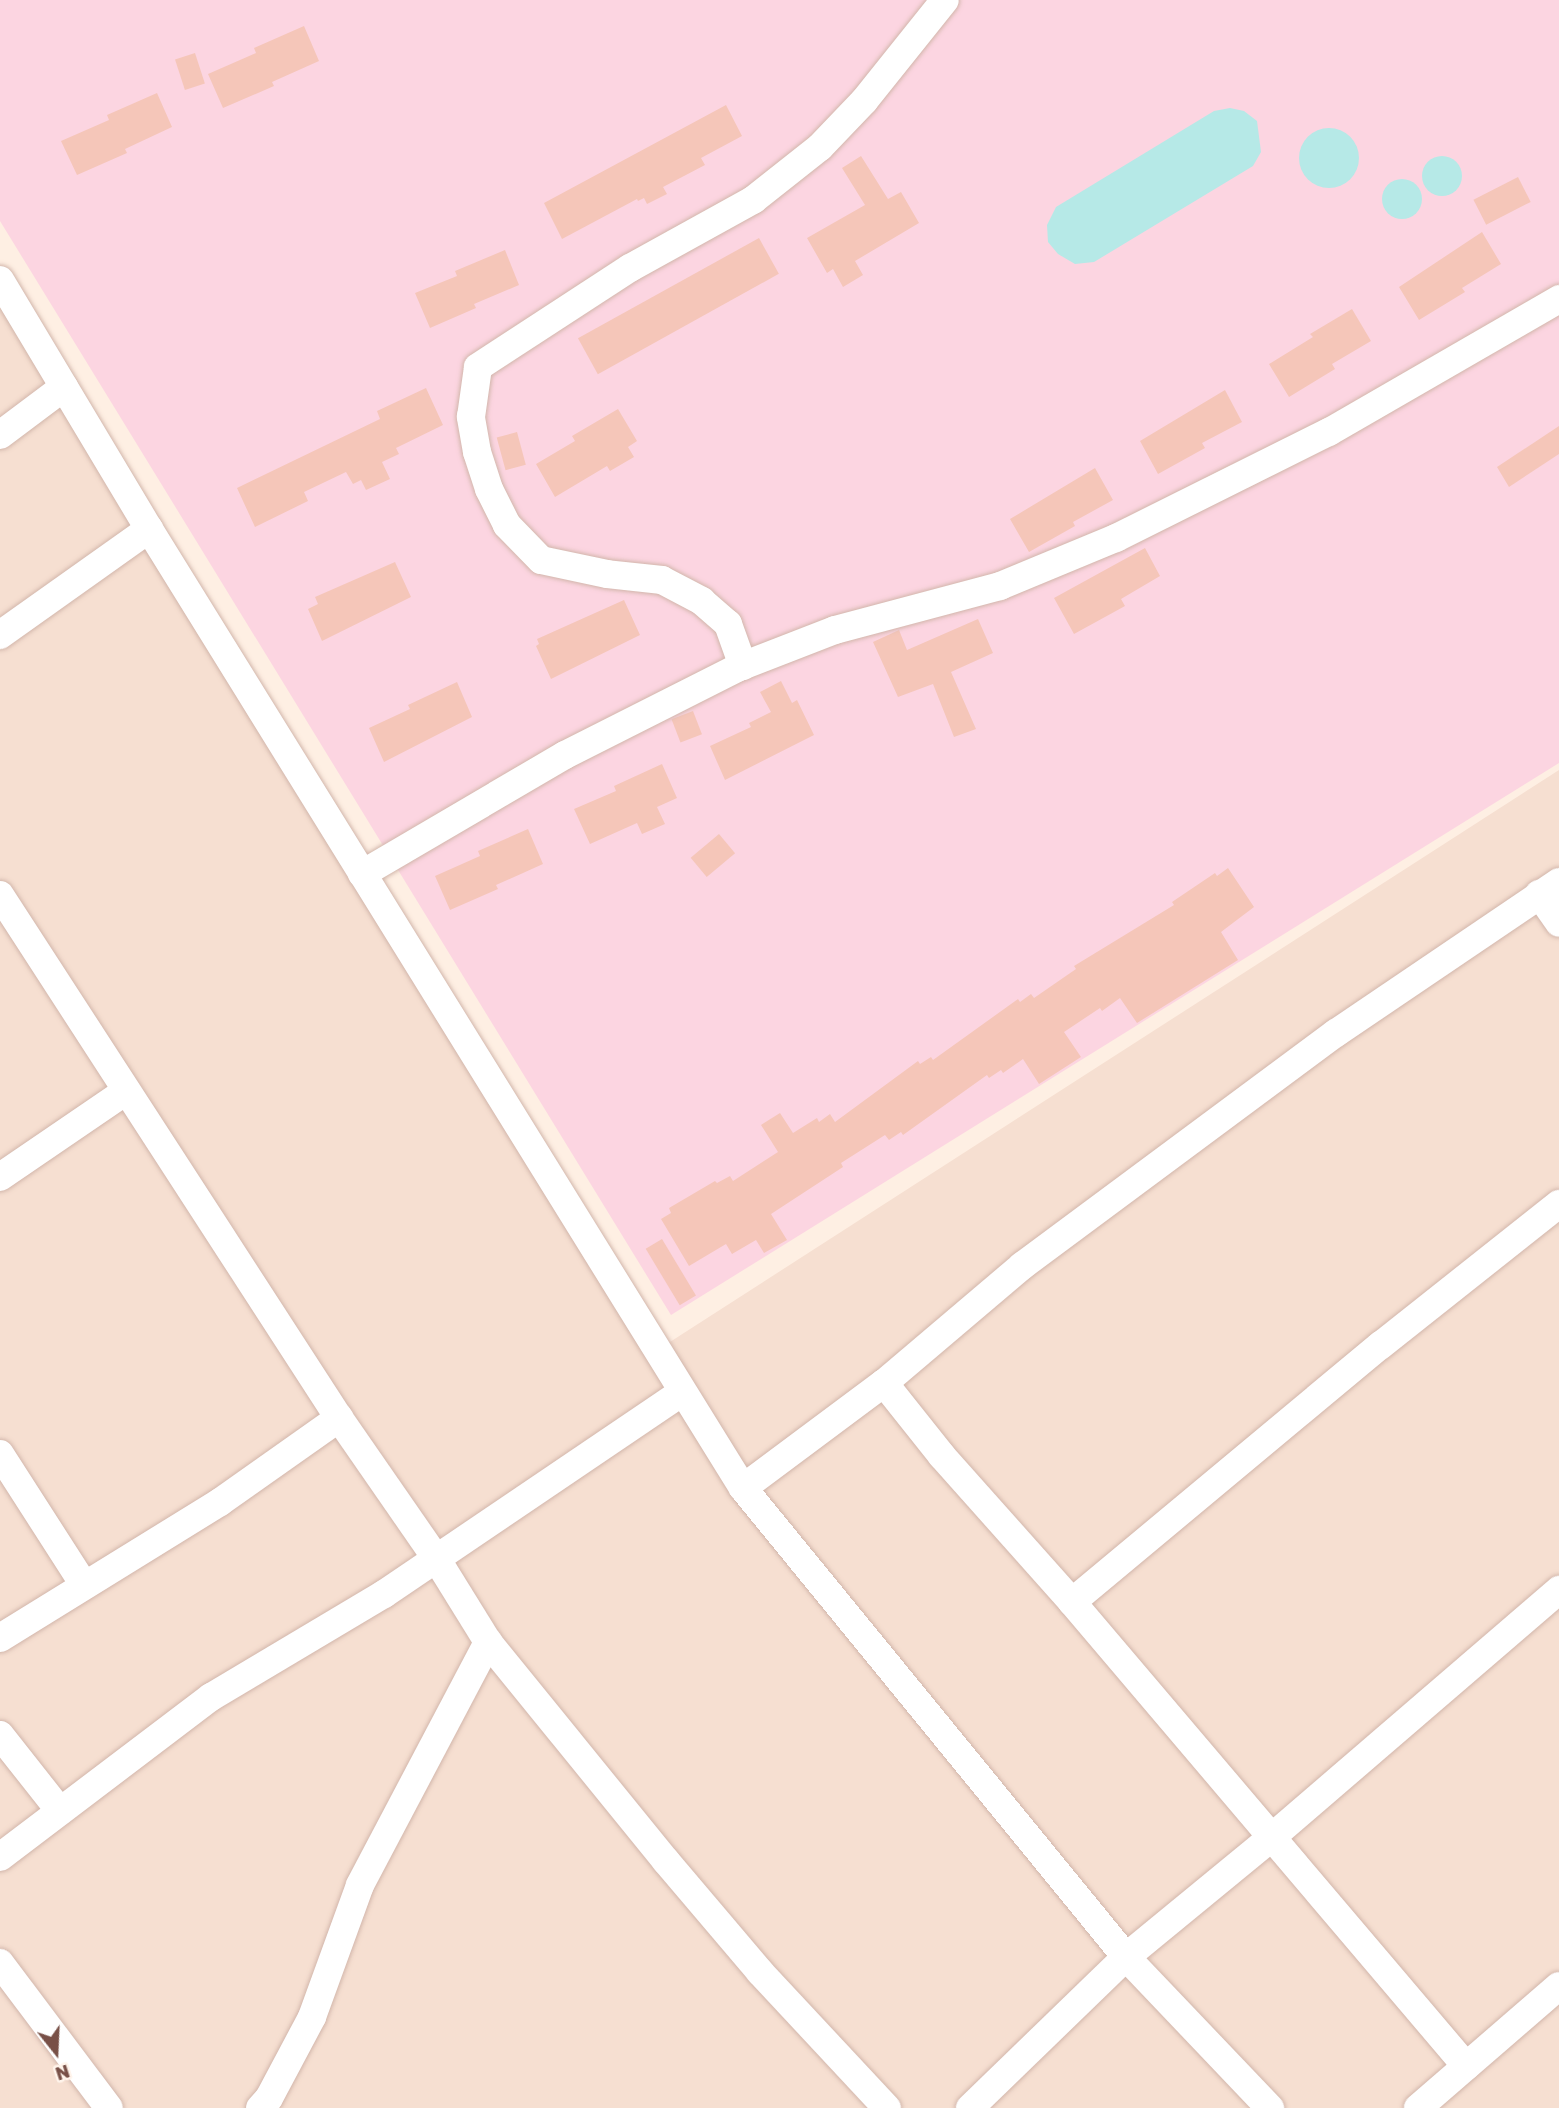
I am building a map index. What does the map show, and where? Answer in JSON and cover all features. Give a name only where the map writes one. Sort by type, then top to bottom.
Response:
[{"type":"street","points":[[743,666],[727,624],[702,601],[662,580],[607,575],[541,560],[507,525],[489,489],[477,452],[471,417],[478,367],[630,268],[763,192],[820,147],[847,119],[945,0]]},
{"type":"street","points":[[0,280],[149,529],[681,1393],[743,1488],[1126,1957],[1270,2108]]},
{"type":"street","points":[[362,874],[565,755],[743,666],[835,630],[1000,586],[1116,538],[1329,432],[1559,299]]},
{"type":"street","points":[[0,435],[64,387]]},
{"type":"street","points":[[0,635],[149,529]]},
{"type":"street","points":[[743,1488],[884,1382],[1033,1257],[1336,1033],[1549,888],[1559,923]]},
{"type":"street","points":[[0,895],[339,1418],[436,1558],[488,1642],[760,1972],[887,2108]]},
{"type":"street","points":[[0,1177],[126,1091]]},
{"type":"street","points":[[1072,1602],[1381,1345],[1559,1204]]},
{"type":"street","points":[[884,1382],[942,1456],[1072,1602],[1466,2066]]},
{"type":"street","points":[[0,1857],[212,1697],[384,1594],[681,1393]]},
{"type":"street","points":[[0,1638],[220,1502],[339,1418]]},
{"type":"street","points":[[0,1454],[85,1585]]},
{"type":"street","points":[[970,2108],[1126,1957],[1272,1837],[1559,1590]]},
{"type":"street","points":[[260,2108],[269,2098],[312,2017],[360,1885],[488,1642]]},
{"type":"street","points":[[0,1735],[60,1811]]},
{"type":"street","points":[[0,1964],[109,2108]]},
{"type":"street","points":[[1418,2108],[1559,1986]]},
{"type":"shaded area","points":[[0,0],[1559,0],[1559,763],[671,1315],[0,221]]},
{"type":"shaded area","points":[[0,304],[659,1349],[1559,770],[1559,2108],[0,2108]]},
{"type":"water","points":[[1230,108],[1244,111],[1257,121],[1261,152],[1253,166],[1094,262],[1075,264],[1058,254],[1048,242],[1047,225],[1056,207],[1214,111]]},
{"type":"water","points":[[1329,128],[1346,133],[1354,141],[1359,158],[1354,175],[1346,183],[1329,188],[1312,183],[1304,175],[1299,158],[1304,141],[1312,133]]},
{"type":"water","points":[[1442,156],[1450,157],[1456,162],[1461,168],[1461,184],[1456,190],[1450,195],[1442,196],[1434,195],[1428,190],[1423,184],[1422,176],[1423,168],[1428,162],[1434,157]]},
{"type":"water","points":[[1402,179],[1410,180],[1416,185],[1421,191],[1421,207],[1416,213],[1410,218],[1402,219],[1394,218],[1388,213],[1383,207],[1382,199],[1383,191],[1388,185],[1394,180]]},
{"type":"building","points":[[304,26],[319,61],[272,82],[274,86],[223,108],[208,74],[256,53],[254,48]]},
{"type":"building","points":[[195,53],[205,83],[185,90],[175,59]]},
{"type":"building","points":[[157,93],[172,127],[125,149],[127,153],[77,175],[61,141],[109,120],[107,115]]},
{"type":"building","points":[[726,105],[742,136],[701,158],[705,165],[663,187],[667,194],[647,204],[644,198],[638,201],[637,199],[562,239],[544,203]]},
{"type":"building","points":[[861,156],[888,199],[901,192],[919,223],[855,261],[863,275],[843,287],[833,269],[827,273],[807,238],[865,205],[842,168]]},
{"type":"building","points":[[1518,177],[1531,202],[1486,225],[1473,200]]},
{"type":"building","points":[[1482,232],[1501,264],[1462,288],[1465,292],[1419,320],[1399,287]]},
{"type":"building","points":[[759,238],[779,274],[598,374],[578,338]]},
{"type":"building","points":[[505,250],[519,285],[474,304],[476,308],[430,328],[415,293],[457,276],[455,271]]},
{"type":"building","points":[[1352,309],[1371,341],[1332,364],[1335,369],[1289,397],[1269,364],[1313,337],[1310,334]]},
{"type":"building","points":[[426,388],[443,425],[396,448],[399,454],[382,462],[390,479],[366,490],[361,480],[353,484],[346,472],[304,492],[308,501],[255,527],[237,488],[380,419],[377,411]]},
{"type":"building","points":[[1225,390],[1242,422],[1202,443],[1205,448],[1158,474],[1140,441]]},
{"type":"building","points":[[618,409],[637,441],[628,447],[634,457],[610,471],[607,466],[555,497],[536,464],[575,441],[572,436]]},
{"type":"building","points":[[1559,426],[1559,454],[1509,487],[1497,467]]},
{"type":"building","points":[[517,432],[526,465],[506,470],[497,437]]},
{"type":"building","points":[[1095,468],[1113,500],[1073,522],[1075,526],[1029,552],[1010,519]]},
{"type":"building","points":[[1145,548],[1160,576],[1121,599],[1125,606],[1074,634],[1054,598]]},
{"type":"building","points":[[395,562],[411,597],[322,641],[308,609],[318,604],[315,597]]},
{"type":"building","points":[[624,600],[640,635],[551,679],[536,646],[539,644],[537,639]]},
{"type":"building","points":[[978,619],[993,653],[951,672],[976,729],[954,737],[933,684],[898,697],[873,642],[899,630],[907,650]]},
{"type":"building","points":[[781,681],[792,703],[797,700],[814,735],[725,780],[710,746],[751,727],[749,723],[771,712],[760,692]]},
{"type":"building","points":[[457,682],[472,717],[384,762],[369,728],[410,709],[408,705]]},
{"type":"building","points":[[693,711],[702,734],[680,743],[672,719]]},
{"type":"building","points":[[662,764],[677,798],[657,807],[665,824],[642,834],[637,823],[590,844],[574,809],[616,791],[614,786]]},
{"type":"building","points":[[528,829],[543,864],[496,885],[498,889],[450,910],[435,876],[480,856],[478,851]]},
{"type":"building","points":[[719,834],[735,853],[707,877],[691,858]]},
{"type":"building","points":[[1228,868],[1254,907],[1221,932],[1238,960],[1137,1023],[1120,998],[1102,1011],[1100,1008],[1064,1032],[1081,1057],[1039,1084],[1023,1059],[1003,1073],[1001,1070],[989,1078],[987,1075],[903,1135],[901,1132],[889,1140],[885,1135],[841,1163],[843,1167],[771,1214],[787,1240],[764,1253],[756,1240],[732,1254],[726,1244],[689,1266],[661,1219],[671,1213],[669,1208],[715,1181],[717,1183],[730,1176],[733,1181],[778,1152],[761,1125],[780,1113],[793,1133],[817,1118],[819,1122],[830,1114],[835,1122],[918,1061],[920,1064],[931,1057],[933,1060],[1018,999],[1020,1002],[1031,994],[1034,998],[1076,969],[1074,966],[1174,905],[1172,902],[1215,873],[1217,876]]},
{"type":"building","points":[[662,1239],[696,1296],[680,1305],[646,1249]]}]
